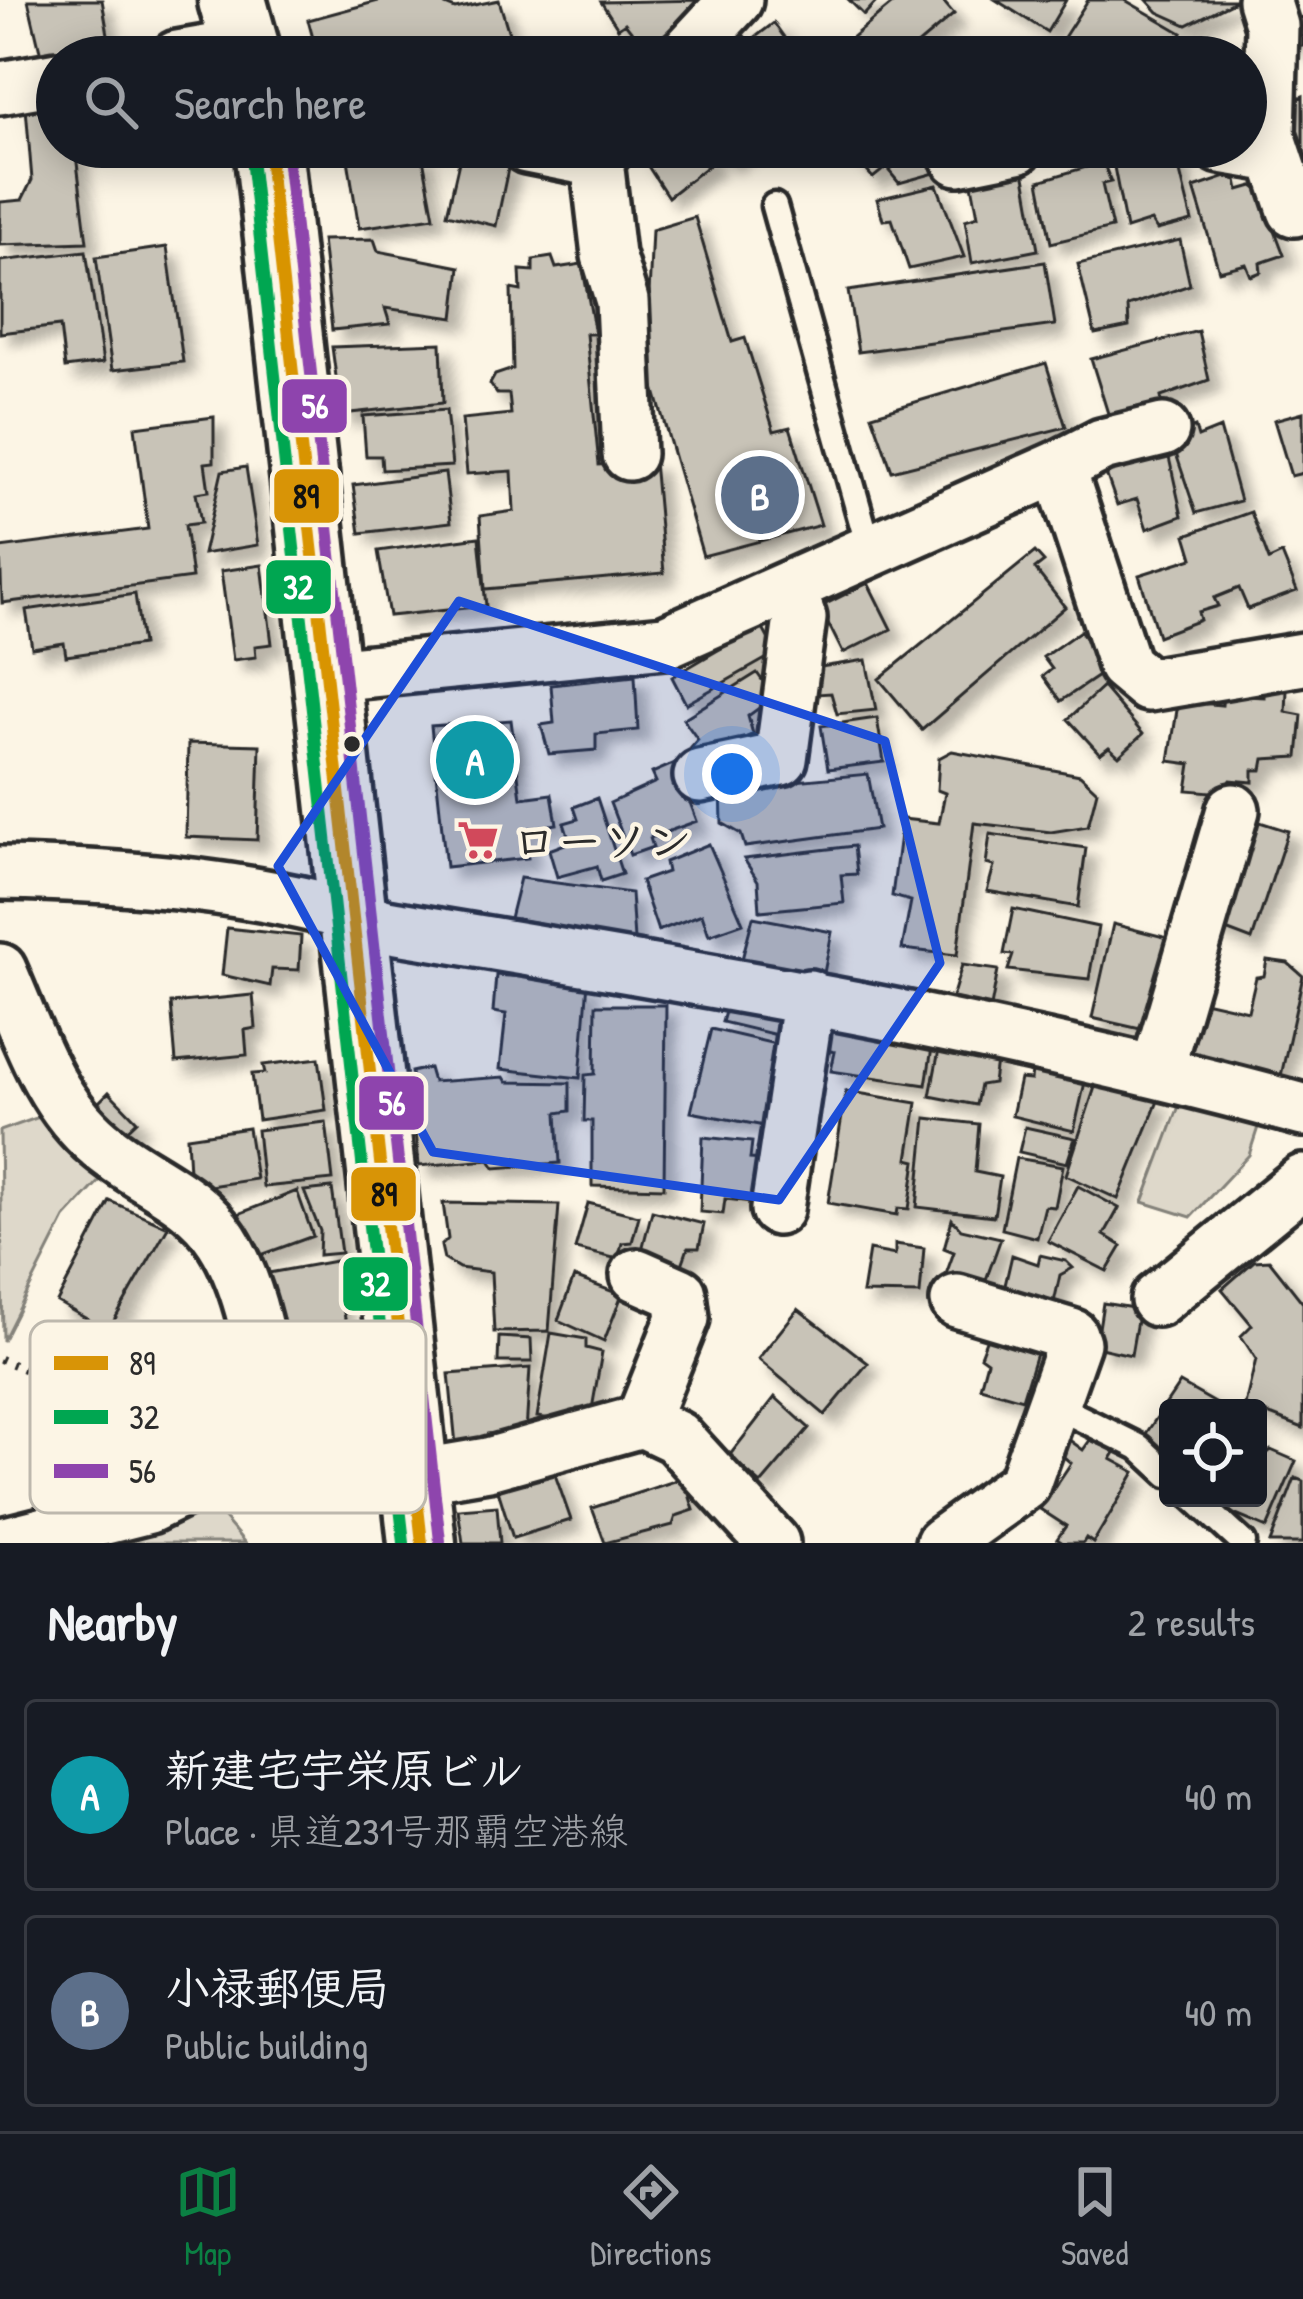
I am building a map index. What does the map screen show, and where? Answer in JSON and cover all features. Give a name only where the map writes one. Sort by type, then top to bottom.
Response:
[{"type":"main road","points":[[270,168],[400,1321]]},
{"type":"main road","points":[[419,1513],[422,1543]]},
{"type":"street","points":[[703,36],[736,0]]},
{"type":"street","points":[[1264,0],[1272,26],[1269,135],[1294,210],[1303,207]]},
{"type":"street","points":[[0,88],[36,82]]},
{"type":"street","points":[[1267,155],[1276,156]]},
{"type":"street","points":[[604,168],[608,255],[622,301],[628,454]]},
{"type":"street","points":[[330,676],[664,642],[1102,445],[1163,430]]},
{"type":"street","points":[[1059,467],[1124,665],[1148,685],[1303,659]]},
{"type":"street","points":[[700,776],[781,759],[800,618],[789,587]]},
{"type":"street","points":[[1157,1070],[1233,810]]},
{"type":"street","points":[[1,867],[319,903],[386,926],[809,996],[1157,1070],[1303,1110]]},
{"type":"street","points":[[0,970],[57,1098],[100,1144],[185,1198],[225,1244],[250,1321]]},
{"type":"street","points":[[777,1209],[809,996]]},
{"type":"street","points":[[1157,1300],[1303,1181]]},
{"type":"street","points":[[638,1275],[680,1294],[683,1318],[642,1421]]},
{"type":"street","points":[[942,1543],[1024,1484],[1071,1357],[1071,1335],[957,1301]]},
{"type":"street","points":[[426,1453],[488,1464],[642,1421],[676,1437],[773,1543]]},
{"type":"street","points":[[6,1543],[67,1532],[125,1513]]},
{"type":"lane","points":[[774,206],[870,551]]},
{"type":"lane","points":[[1054,1405],[1138,1448],[1159,1466]]},
{"type":"lane","points":[[1204,1507],[1243,1543]]},
{"type":"path","points":[[0,1359],[30,1374]]},
{"type":"highlighted area","points":[[459,601],[885,741],[940,963],[779,1200],[433,1152],[278,866]]},
{"type":"shaded area","points":[[1182,1098],[1260,1121],[1249,1155],[1191,1217],[1143,1202]]},
{"type":"shaded area","points":[[53,1112],[113,1166],[65,1218],[3,1341],[0,1131]]},
{"type":"shaded area","points":[[187,1513],[220,1513],[245,1543],[103,1543]]},
{"type":"building","points":[[28,0],[102,0],[108,36],[37,36]]},
{"type":"building","points":[[382,0],[433,0],[455,9],[499,0],[510,36],[312,36],[308,20]]},
{"type":"building","points":[[705,0],[663,36],[635,36],[625,23],[618,28],[601,2]]},
{"type":"building","points":[[849,0],[878,0],[864,15]]},
{"type":"building","points":[[897,0],[942,0],[954,14],[928,36],[854,36]]},
{"type":"building","points":[[996,0],[1066,0],[1047,32]]},
{"type":"building","points":[[1088,0],[1125,0],[1182,33],[1180,36],[1065,36]]},
{"type":"building","points":[[1147,0],[1235,1],[1187,25],[1158,12]]},
{"type":"building","points":[[1303,17],[1303,46],[1294,47],[1287,21]]},
{"type":"building","points":[[774,23],[783,36],[757,36]]},
{"type":"building","points":[[1303,96],[1303,165],[1290,134],[1295,127],[1288,102]]},
{"type":"building","points":[[36,106],[36,168],[78,168],[87,242],[0,245],[0,202],[22,200],[32,180],[26,108]]},
{"type":"building","points":[[349,168],[425,168],[434,217],[359,228]]},
{"type":"building","points":[[458,168],[508,168],[496,226],[447,214]]},
{"type":"building","points":[[649,168],[705,168],[668,197]]},
{"type":"building","points":[[864,168],[885,168],[873,178]]},
{"type":"building","points":[[931,168],[935,173],[899,183],[889,171]]},
{"type":"building","points":[[1083,168],[1105,168],[1111,182],[1102,184],[1112,228],[1051,243],[1039,181]]},
{"type":"building","points":[[1114,168],[1179,168],[1192,221],[1157,230],[1151,221],[1126,229]]},
{"type":"building","points":[[1024,170],[1038,250],[972,263],[965,220],[978,216],[971,179]]},
{"type":"building","points":[[1226,177],[1237,180],[1239,190],[1253,186],[1260,191],[1284,255],[1260,263],[1261,272],[1251,276],[1246,264],[1219,271],[1194,188]]},
{"type":"building","points":[[937,185],[964,257],[909,269],[892,219],[883,220],[877,199]]},
{"type":"building","points":[[695,217],[732,342],[745,338],[774,431],[790,427],[821,525],[703,556],[646,360],[652,230]]},
{"type":"building","points":[[374,239],[378,251],[460,267],[454,318],[385,308],[390,324],[332,330],[322,240]]},
{"type":"building","points":[[1180,240],[1190,285],[1128,306],[1129,327],[1095,334],[1078,264]]},
{"type":"building","points":[[167,247],[183,362],[112,370],[96,257]]},
{"type":"building","points":[[86,251],[103,363],[65,368],[60,326],[0,333],[0,261]]},
{"type":"building","points":[[552,257],[556,268],[582,264],[595,334],[586,334],[599,465],[654,461],[664,573],[485,589],[480,516],[514,511],[512,471],[467,474],[462,419],[511,414],[509,394],[497,394],[490,384],[495,375],[513,369],[511,289],[521,291],[520,270],[533,271],[533,260]]},
{"type":"building","points":[[1045,262],[1055,325],[858,352],[848,291]]},
{"type":"building","points":[[1198,331],[1209,380],[1161,397],[1163,407],[1110,420],[1091,359]]},
{"type":"building","points":[[441,343],[443,403],[341,414],[332,347]]},
{"type":"building","points":[[1046,363],[1066,427],[892,471],[872,415]]},
{"type":"building","points":[[446,410],[452,466],[382,470],[381,456],[366,456],[363,416]]},
{"type":"building","points":[[1303,412],[1303,473],[1291,476],[1274,420]]},
{"type":"building","points":[[214,417],[214,462],[205,463],[209,491],[196,493],[201,523],[185,525],[192,578],[2,603],[0,548],[148,529],[135,427]]},
{"type":"building","points":[[1195,427],[1198,437],[1220,428],[1240,501],[1196,513],[1170,436]]},
{"type":"building","points":[[1166,444],[1182,516],[1147,529],[1137,499],[1117,505],[1102,462]]},
{"type":"building","points":[[246,467],[258,545],[203,554],[222,471]]},
{"type":"building","points":[[445,473],[451,522],[360,533],[353,485]]},
{"type":"building","points":[[1251,512],[1269,560],[1282,554],[1297,591],[1248,609],[1239,588],[1214,598],[1218,606],[1198,612],[1200,620],[1158,636],[1139,575],[1193,558],[1186,535]]},
{"type":"building","points":[[479,537],[486,606],[389,616],[378,551]]},
{"type":"building","points":[[1035,552],[1044,562],[1035,569],[1065,607],[922,730],[879,679]]},
{"type":"building","points":[[262,565],[272,644],[255,646],[256,657],[233,660],[221,571]]},
{"type":"building","points":[[868,583],[891,629],[843,653],[820,607]]},
{"type":"building","points":[[135,594],[142,645],[66,656],[64,643],[32,648],[26,610]]},
{"type":"building","points":[[761,625],[776,653],[686,704],[672,677]]},
{"type":"building","points":[[1080,631],[1107,670],[1061,701],[1043,676],[1052,669],[1043,657]]},
{"type":"building","points":[[866,660],[876,710],[837,714],[831,693],[817,694],[814,668]]},
{"type":"building","points":[[757,673],[774,697],[748,716],[753,734],[703,759],[691,748],[698,740],[683,719]]},
{"type":"building","points":[[635,676],[638,730],[596,734],[596,750],[549,754],[541,725],[554,723],[551,685]]},
{"type":"building","points":[[1103,687],[1143,734],[1119,756],[1109,747],[1100,754],[1068,719]]},
{"type":"building","points":[[1264,688],[1287,690],[1286,712],[1302,715],[1298,757],[1264,759],[1262,770],[1253,770],[1253,782],[1231,780],[1223,793],[1187,790],[1191,764],[1169,761],[1177,710],[1190,702],[1222,705],[1223,695],[1264,697]]},
{"type":"building","points":[[877,718],[884,762],[828,769],[821,726]]},
{"type":"building","points":[[511,720],[521,798],[552,794],[557,824],[525,829],[528,858],[446,867],[431,726]]},
{"type":"building","points":[[188,743],[260,745],[257,840],[186,837]]},
{"type":"building","points":[[952,751],[1080,775],[1097,791],[1088,826],[1051,832],[974,823],[957,955],[902,949],[911,901],[892,896],[902,819],[939,823],[945,793],[937,790],[939,758]]},
{"type":"building","points":[[675,763],[697,821],[650,838],[653,847],[630,855],[610,803],[656,782],[652,773]]},
{"type":"building","points":[[868,774],[878,829],[745,847],[741,834],[722,823],[721,788]]},
{"type":"building","points":[[597,798],[622,874],[601,881],[597,866],[557,877],[549,850],[570,842],[564,823],[578,819],[574,807]]},
{"type":"building","points":[[1244,817],[1288,831],[1252,940],[1210,924]]},
{"type":"building","points":[[990,834],[1086,848],[1078,907],[987,891],[994,866],[986,864]]},
{"type":"building","points":[[709,844],[743,923],[709,935],[702,914],[658,931],[641,881],[667,872],[665,862]]},
{"type":"building","points":[[854,846],[857,874],[841,875],[844,903],[760,911],[758,881],[744,859]]},
{"type":"building","points":[[520,878],[631,893],[634,940],[510,918]]},
{"type":"building","points":[[1013,909],[1098,927],[1089,979],[1008,970],[1013,955],[1004,954]]},
{"type":"building","points":[[753,917],[832,932],[824,973],[742,959]]},
{"type":"building","points":[[1113,924],[1172,939],[1149,1031],[1092,1018]]},
{"type":"building","points":[[227,928],[301,936],[299,970],[272,969],[270,986],[222,975]]},
{"type":"building","points":[[1267,960],[1288,963],[1303,976],[1281,1076],[1178,1050],[1191,998],[1248,1011],[1256,977],[1264,976]]},
{"type":"building","points":[[962,965],[998,970],[991,1007],[952,998]]},
{"type":"building","points":[[496,975],[588,982],[580,1078],[500,1069],[506,1014],[493,1012]]},
{"type":"building","points":[[253,995],[256,1028],[245,1030],[247,1055],[176,1062],[171,1003]]},
{"type":"building","points":[[596,1005],[666,1005],[664,1188],[592,1186],[592,1121],[584,1121],[585,1075],[595,1074]]},
{"type":"building","points":[[727,1005],[789,1016],[785,1037],[722,1022]]},
{"type":"building","points":[[825,1025],[933,1042],[926,1085],[831,1071],[835,1052],[821,1049]]},
{"type":"building","points":[[711,1029],[784,1046],[764,1126],[691,1112]]},
{"type":"building","points":[[940,1045],[997,1054],[993,1083],[980,1085],[976,1105],[930,1096]]},
{"type":"building","points":[[319,1058],[326,1110],[258,1120],[252,1074],[265,1073],[263,1065]]},
{"type":"building","points":[[1033,1061],[1087,1073],[1074,1131],[1012,1116],[1020,1079],[1031,1080]]},
{"type":"building","points":[[429,1068],[433,1082],[504,1077],[507,1082],[570,1083],[570,1111],[557,1113],[560,1163],[495,1168],[490,1160],[419,1166],[411,1072]]},
{"type":"building","points":[[1098,1078],[1158,1101],[1118,1199],[1066,1175]]},
{"type":"building","points":[[846,1091],[917,1103],[908,1159],[916,1161],[909,1209],[898,1208],[897,1215],[828,1203]]},
{"type":"building","points":[[109,1092],[137,1121],[120,1137],[93,1108]]},
{"type":"building","points":[[926,1118],[979,1124],[975,1172],[1000,1177],[994,1216],[917,1207]]},
{"type":"building","points":[[326,1122],[333,1180],[263,1187],[257,1130]]},
{"type":"building","points":[[1025,1127],[1075,1138],[1067,1163],[1019,1152]]},
{"type":"building","points":[[248,1128],[256,1179],[190,1189],[187,1137]]},
{"type":"building","points":[[703,1137],[752,1142],[750,1159],[765,1160],[761,1203],[725,1199],[723,1214],[700,1212]]},
{"type":"building","points":[[1016,1158],[1063,1166],[1055,1207],[1045,1206],[1037,1238],[1002,1229]]},
{"type":"building","points":[[1078,1186],[1119,1208],[1104,1235],[1122,1246],[1107,1271],[1048,1241]]},
{"type":"building","points":[[332,1188],[341,1253],[319,1255],[320,1231],[304,1191]]},
{"type":"building","points":[[297,1191],[313,1236],[253,1258],[228,1218]]},
{"type":"building","points":[[110,1201],[168,1227],[114,1321],[90,1321],[57,1302]]},
{"type":"building","points":[[443,1203],[559,1205],[549,1331],[494,1332],[491,1272],[459,1268],[444,1259],[441,1246],[448,1239]]},
{"type":"building","points":[[588,1203],[639,1216],[632,1242],[622,1243],[618,1259],[575,1249]]},
{"type":"building","points":[[652,1211],[704,1224],[699,1248],[688,1248],[682,1265],[641,1254]]},
{"type":"building","points":[[952,1219],[961,1229],[1001,1238],[983,1288],[945,1277],[954,1252],[944,1248]]},
{"type":"building","points":[[895,1244],[924,1248],[920,1294],[862,1293],[869,1250],[895,1255]]},
{"type":"building","points":[[1012,1255],[1038,1264],[1040,1255],[1066,1261],[1073,1268],[1060,1275],[1053,1307],[1003,1294]]},
{"type":"building","points":[[1269,1260],[1303,1303],[1303,1428],[1267,1414],[1267,1399],[1246,1399],[1256,1359],[1241,1336],[1252,1325],[1222,1289],[1254,1261]]},
{"type":"building","points":[[335,1261],[345,1321],[260,1321],[252,1276]]},
{"type":"building","points":[[574,1277],[622,1295],[604,1341],[558,1320]]},
{"type":"building","points":[[1103,1303],[1139,1309],[1131,1355],[1096,1347]]},
{"type":"building","points":[[798,1309],[868,1363],[825,1415],[758,1359]]},
{"type":"building","points":[[990,1330],[1038,1347],[1022,1399],[980,1387],[987,1361],[980,1356]]},
{"type":"building","points":[[551,1333],[586,1339],[586,1348],[602,1352],[592,1409],[577,1409],[568,1421],[537,1417]]},
{"type":"building","points":[[499,1337],[531,1339],[532,1362],[498,1362]]},
{"type":"building","points":[[530,1368],[526,1432],[488,1434],[489,1442],[456,1445],[449,1374]]},
{"type":"building","points":[[1180,1383],[1208,1399],[1169,1399]]},
{"type":"building","points":[[775,1397],[809,1428],[761,1484],[729,1456]]},
{"type":"building","points":[[1159,1414],[1159,1448],[1143,1438]]},
{"type":"building","points":[[1068,1439],[1083,1450],[1090,1440],[1116,1451],[1111,1459],[1135,1472],[1093,1543],[1086,1538],[1083,1543],[1063,1543],[1057,1539],[1066,1526],[1040,1509],[1071,1463],[1058,1452]]},
{"type":"building","points":[[1271,1450],[1296,1461],[1267,1528],[1224,1510],[1267,1507],[1267,1454]]},
{"type":"building","points":[[552,1466],[571,1520],[513,1538],[495,1481]]},
{"type":"building","points":[[684,1478],[694,1510],[676,1516],[673,1525],[605,1543],[592,1508]]},
{"type":"building","points":[[1295,1478],[1303,1481],[1303,1543],[1270,1543]]},
{"type":"building","points":[[497,1506],[500,1543],[463,1543],[458,1509]]},
{"type":"transit line","name":"32","points":[[252,168],[379,1321]]},
{"type":"transit line","name":"89","points":[[270,168],[398,1321]]},
{"type":"transit line","name":"56","points":[[288,168],[416,1321]]},
{"type":"transit line","name":"56","points":[[426,1414],[440,1541]]},
{"type":"transit line","name":"32","points":[[401,1513],[404,1543]]},
{"type":"transit line","name":"89","points":[[419,1513],[422,1543]]},
{"type":"place","name":"小禄郵便局","points":[[760,495]]},
{"type":"place","name":"新建宅宇栄原ビル","points":[[475,760]]},
{"type":"place","name":"ローソン","points":[[478,840]]}]
